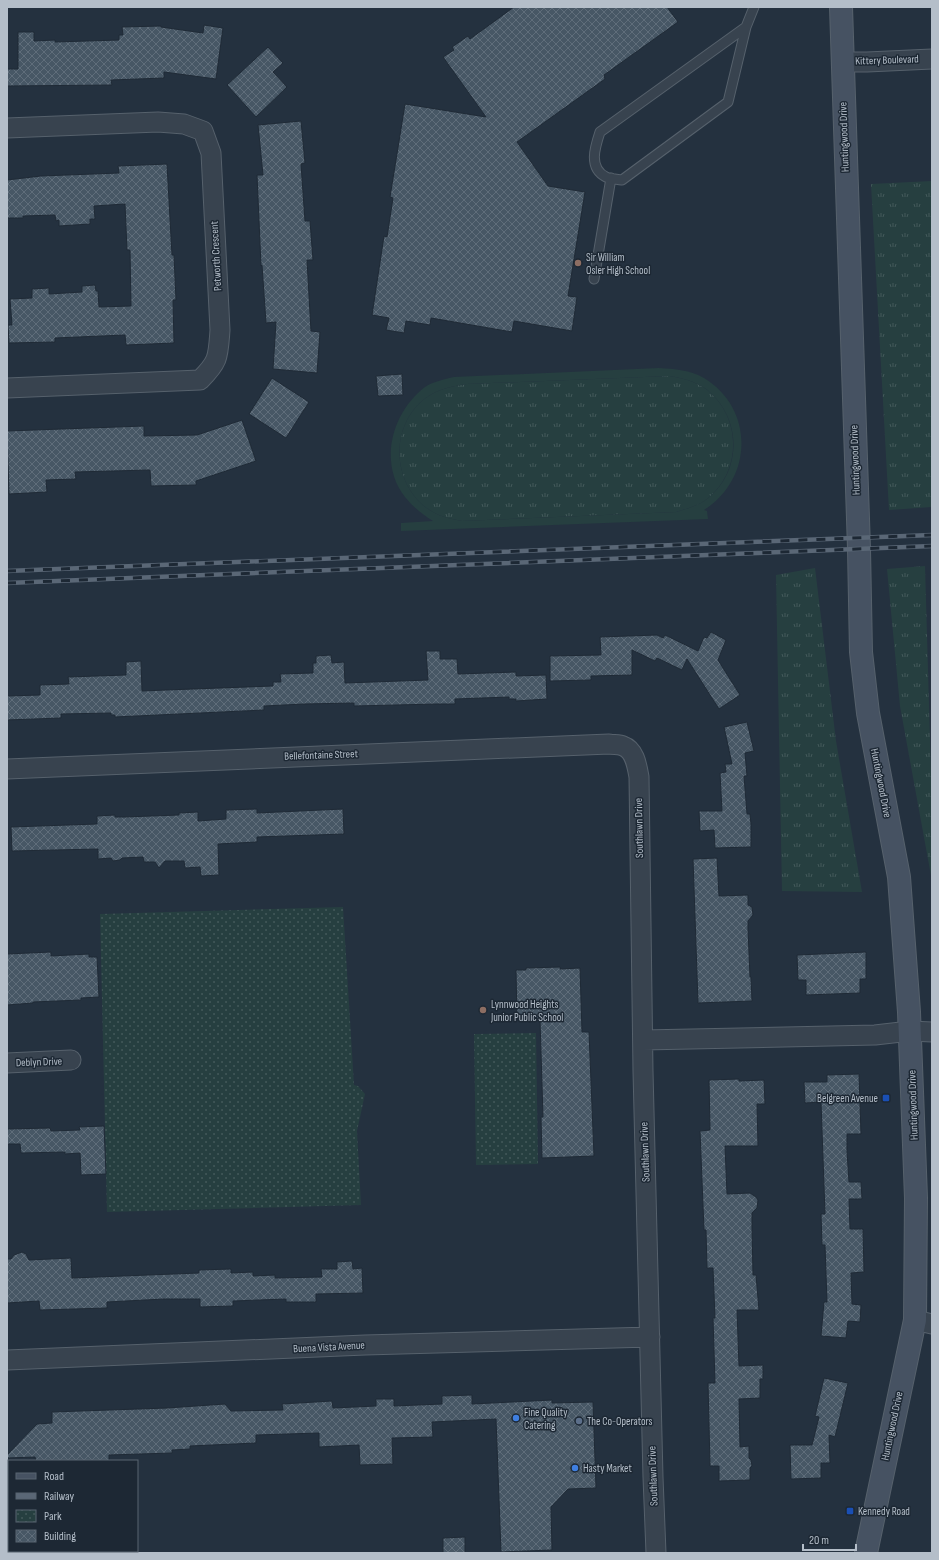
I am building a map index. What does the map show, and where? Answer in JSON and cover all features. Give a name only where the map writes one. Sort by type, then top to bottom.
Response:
[{"type":"street","name":"Huntingwood Drive","points":[[841,7],[861,652],[868,713],[899,877],[910,1031],[916,1198],[924,1322],[866,1553]]},
{"type":"street","name":"Kittery Boulevard","points":[[842,62],[932,59]]},
{"type":"street","name":"Petworth Crescent","points":[[7,128],[158,122],[184,124],[203,131],[211,153],[220,330],[218,356],[211,369],[200,380],[7,388]]},
{"type":"street","name":"Bellefontaine Street","points":[[7,769],[609,744],[623,746],[632,753]]},
{"type":"street","name":"Southlawn Drive","points":[[632,753],[637,763],[639,777],[643,1040],[656,1553]]},
{"type":"street","points":[[643,1040],[875,1035],[910,1031],[932,1032]]},
{"type":"street","name":"Deblyn Drive","points":[[7,1063],[71,1060]]},
{"type":"street","name":"Buena Vista Avenue","points":[[7,1360],[365,1345],[650,1337]]},
{"type":"lane","points":[[746,27],[600,132],[594,150],[594,161],[598,170],[607,178],[622,180],[728,102],[746,27],[754,7]]},
{"type":"lane","points":[[594,279],[611,178]]},
{"type":"green space","points":[[932,181],[932,507],[889,510],[871,184]]},
{"type":"green space","points":[[659,368],[677,369],[693,373],[704,378],[721,391],[732,407],[739,425],[742,444],[739,463],[732,481],[720,497],[704,510],[707,511],[708,519],[401,531],[401,523],[433,521],[411,504],[397,484],[392,469],[391,454],[392,439],[397,424],[404,410],[425,387],[435,382],[454,377]],"holes":[[[669,376],[688,380],[706,389],[718,401],[726,414],[732,429],[734,444],[732,459],[727,474],[719,487],[707,499],[696,505],[676,512],[462,521],[436,514],[419,501],[408,487],[402,470],[400,453],[401,436],[407,419],[418,405],[432,394],[440,390],[467,384]]]},
{"type":"green space","points":[[669,376],[688,380],[706,389],[718,401],[726,414],[731,429],[733,444],[732,459],[727,474],[718,487],[700,504],[676,512],[462,521],[436,514],[419,501],[408,487],[402,470],[400,453],[401,436],[407,419],[418,405],[432,394],[440,390],[467,384]]},
{"type":"green space","points":[[925,566],[932,809],[932,881],[900,706],[887,569]]},
{"type":"green space","points":[[815,568],[836,741],[862,892],[782,891],[776,575]]},
{"type":"green space","points":[[343,907],[354,1085],[358,1086],[365,1094],[357,1131],[361,1205],[107,1212],[100,914]]},
{"type":"green space","points":[[536,1033],[538,1164],[476,1165],[474,1034]]},
{"type":"building","points":[[514,7],[667,7],[678,22],[604,75],[605,79],[517,142],[548,186],[585,192],[568,296],[577,297],[572,331],[514,321],[512,332],[431,318],[430,325],[406,321],[404,333],[386,330],[389,318],[372,315],[384,236],[387,237],[393,198],[390,197],[405,104],[486,117],[443,57],[454,50],[452,47],[468,36],[470,39]]},
{"type":"building","points":[[204,25],[223,28],[216,79],[164,72],[164,78],[111,80],[112,85],[7,86],[7,69],[18,69],[18,32],[34,32],[34,41],[55,40],[55,42],[119,40],[119,35],[123,35],[122,27],[161,26],[203,33]]},
{"type":"building","points":[[268,47],[283,63],[273,72],[287,87],[256,117],[227,85]]},
{"type":"building","points":[[301,121],[305,163],[301,164],[305,221],[310,221],[313,260],[307,260],[311,331],[320,332],[317,373],[273,369],[276,322],[266,323],[262,265],[261,266],[257,175],[263,175],[258,125]]},
{"type":"building","points":[[167,164],[176,300],[173,300],[174,343],[126,345],[125,335],[55,338],[55,342],[9,343],[8,325],[12,325],[10,299],[32,298],[32,289],[49,288],[49,294],[82,292],[82,286],[95,285],[96,291],[98,291],[99,307],[131,306],[130,250],[127,250],[125,204],[94,206],[95,219],[90,219],[90,224],[59,226],[59,220],[56,221],[55,215],[7,218],[7,180],[41,176],[119,173],[118,166]]},
{"type":"building","points":[[402,374],[403,395],[378,396],[376,376]]},
{"type":"building","points":[[272,378],[309,402],[286,438],[249,414]]},
{"type":"building","points":[[242,420],[256,461],[196,481],[196,485],[151,486],[150,470],[75,472],[76,479],[46,480],[47,492],[9,494],[7,431],[144,426],[144,436],[197,435]]},
{"type":"building","points":[[711,632],[726,640],[718,660],[740,695],[719,709],[687,659],[682,670],[657,658],[655,661],[632,650],[632,675],[591,676],[591,680],[550,681],[550,656],[601,655],[600,637],[657,635],[663,638],[665,635],[698,651],[704,637],[707,638]]},
{"type":"building","points":[[426,651],[440,651],[440,659],[457,659],[458,674],[516,672],[516,676],[546,675],[547,699],[516,701],[516,699],[509,699],[509,697],[455,699],[455,704],[354,706],[354,703],[304,704],[264,706],[264,710],[115,717],[115,715],[111,715],[111,713],[61,714],[61,718],[7,720],[7,696],[40,695],[40,685],[69,684],[68,677],[126,675],[126,662],[141,661],[142,691],[273,686],[273,682],[281,682],[280,674],[313,673],[313,663],[316,663],[316,656],[331,655],[332,663],[344,662],[345,683],[428,680]]},
{"type":"building","points":[[747,722],[754,751],[745,753],[747,776],[744,776],[747,814],[750,814],[751,824],[751,847],[715,848],[714,830],[700,831],[699,811],[722,811],[720,773],[726,772],[725,764],[732,764],[724,727]]},
{"type":"building","points":[[257,809],[257,813],[343,809],[344,834],[257,837],[257,842],[218,844],[219,875],[201,876],[200,867],[185,868],[184,861],[165,861],[159,868],[155,862],[144,862],[143,857],[122,858],[120,860],[113,861],[111,858],[98,859],[98,849],[12,851],[11,827],[97,824],[97,816],[115,815],[115,817],[124,817],[179,815],[179,813],[198,812],[198,821],[226,819],[226,810]]},
{"type":"building","points":[[717,858],[719,896],[748,895],[748,905],[752,907],[753,915],[748,921],[748,929],[752,1001],[698,1003],[693,859]]},
{"type":"building","points":[[51,952],[51,956],[89,954],[89,957],[97,957],[99,997],[81,998],[81,1000],[33,1002],[7,1005],[7,954]]},
{"type":"building","points":[[866,952],[866,979],[860,979],[860,993],[806,995],[806,980],[798,980],[797,955]]},
{"type":"building","points":[[560,967],[560,969],[580,968],[582,1032],[589,1032],[594,1156],[542,1158],[541,1117],[543,1117],[540,1020],[517,1020],[516,970],[526,970],[526,968]]},
{"type":"building","points":[[859,1074],[861,1134],[847,1134],[847,1151],[849,1182],[861,1182],[862,1199],[849,1199],[850,1229],[863,1229],[864,1272],[851,1273],[852,1304],[861,1305],[860,1322],[848,1321],[846,1338],[821,1336],[824,1302],[827,1302],[825,1245],[822,1245],[821,1214],[825,1214],[821,1102],[805,1103],[804,1082],[827,1082],[827,1075]]},
{"type":"building","points":[[739,1079],[739,1081],[764,1080],[765,1104],[757,1104],[758,1146],[725,1146],[727,1194],[750,1193],[758,1200],[757,1208],[752,1213],[752,1227],[753,1275],[756,1275],[759,1310],[737,1310],[739,1366],[763,1365],[763,1379],[760,1379],[760,1398],[739,1399],[740,1447],[749,1446],[749,1458],[752,1466],[750,1468],[750,1480],[719,1481],[719,1466],[710,1466],[708,1383],[715,1383],[713,1318],[715,1318],[713,1268],[707,1268],[700,1131],[710,1130],[709,1080]]},
{"type":"building","points":[[104,1126],[106,1174],[81,1175],[80,1153],[21,1153],[20,1144],[7,1144],[7,1129],[50,1128],[51,1131],[80,1130],[79,1127]]},
{"type":"building","points":[[22,1252],[26,1254],[29,1260],[71,1258],[72,1278],[199,1273],[199,1270],[231,1269],[231,1273],[253,1272],[253,1276],[275,1275],[275,1278],[322,1277],[321,1269],[337,1269],[337,1262],[352,1261],[353,1269],[362,1268],[363,1293],[316,1294],[316,1302],[286,1302],[286,1299],[233,1301],[233,1306],[200,1307],[200,1299],[164,1299],[107,1302],[107,1308],[40,1310],[39,1301],[7,1303],[7,1259],[11,1259],[14,1255]]},
{"type":"building","points":[[824,1378],[848,1383],[835,1437],[829,1435],[830,1463],[821,1463],[821,1478],[791,1479],[790,1445],[812,1445],[819,1417],[815,1416]]},
{"type":"building","points":[[472,1395],[472,1404],[552,1400],[552,1403],[593,1402],[596,1488],[568,1489],[551,1507],[552,1550],[501,1552],[496,1419],[432,1422],[433,1437],[392,1438],[393,1464],[360,1465],[359,1445],[319,1447],[319,1433],[256,1435],[256,1443],[190,1446],[190,1449],[172,1450],[172,1453],[109,1455],[109,1460],[36,1460],[35,1457],[7,1458],[7,1455],[37,1424],[52,1423],[52,1412],[167,1408],[225,1404],[231,1411],[283,1410],[282,1404],[332,1401],[333,1408],[376,1406],[376,1399],[394,1399],[394,1406],[442,1404],[442,1396]]},
{"type":"building","points":[[465,1537],[465,1553],[443,1553],[443,1538]]},
{"type":"railway","points":[[7,571],[932,535]]},
{"type":"railway","points":[[7,583],[932,546]]},
{"type":"place","name":"Sir William Osler High School","points":[[578,263]]},
{"type":"place","name":"Lynnwood Heights Junior Public School","points":[[483,1010]]},
{"type":"place","name":"Belgreen Avenue","points":[[886,1098]]},
{"type":"place","name":"Fine Quality Catering","points":[[516,1418]]},
{"type":"place","name":"The Co-Operators","points":[[579,1421]]},
{"type":"place","name":"Hasty Market","points":[[575,1468]]},
{"type":"place","name":"Kennedy Road","points":[[850,1511]]}]
